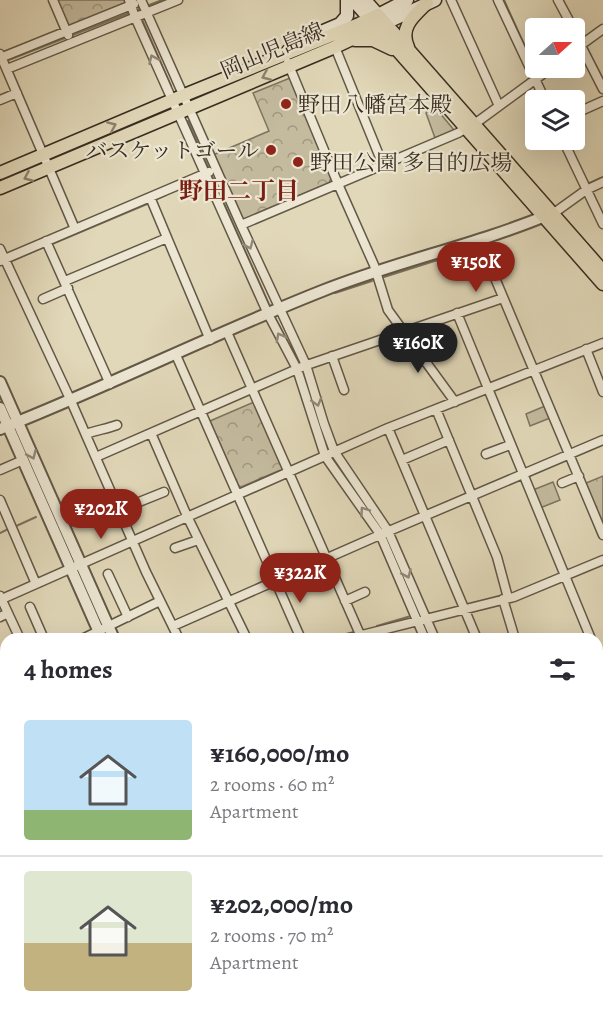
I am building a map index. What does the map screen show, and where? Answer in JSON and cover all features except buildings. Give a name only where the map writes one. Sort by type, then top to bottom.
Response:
[{"type":"main road","points":[[284,54],[300,41],[340,24],[346,16],[347,0]]},
{"type":"main road","points":[[352,0],[377,21],[549,215],[603,271]]},
{"type":"main road","points":[[365,0],[377,21]]},
{"type":"main road","points":[[382,0],[391,0]]},
{"type":"main road","points":[[377,21],[407,0]]},
{"type":"main road","points":[[377,21],[431,2]]},
{"type":"main road","points":[[403,50],[406,28],[413,17],[431,2]]},
{"type":"main road","name":"岡山児島線","points":[[0,173],[284,54],[377,21]]},
{"type":"main road","name":"岡山児島線","points":[[0,189],[335,47],[377,21]]},
{"type":"main road","points":[[348,41],[373,40],[403,50]]},
{"type":"main road","points":[[549,215],[603,284]]},
{"type":"street","points":[[53,0],[69,36]]},
{"type":"street","points":[[75,229],[2,60],[69,36],[138,7],[178,0]]},
{"type":"street","points":[[451,0],[499,106]]},
{"type":"street","points":[[498,0],[525,53]]},
{"type":"street","points":[[558,0],[568,18]]},
{"type":"street","points":[[138,7],[273,312],[301,367],[324,424],[330,453],[384,533],[422,619],[431,633]]},
{"type":"street","points":[[585,43],[603,29]]},
{"type":"street","points":[[335,47],[383,165]]},
{"type":"street","points":[[284,54],[376,272],[388,310],[455,402]]},
{"type":"street","points":[[585,59],[603,89]]},
{"type":"street","points":[[241,225],[470,126],[538,78],[542,90]]},
{"type":"street","points":[[0,100],[17,93]]},
{"type":"street","points":[[585,109],[603,101]]},
{"type":"street","points":[[568,150],[603,224]]},
{"type":"street","points":[[2,260],[210,172]]},
{"type":"street","points":[[210,172],[241,225],[273,312]]},
{"type":"street","points":[[9,425],[72,401],[322,291],[376,272],[480,244],[549,215],[586,190],[603,182]]},
{"type":"street","points":[[150,197],[210,340]]},
{"type":"street","points":[[43,298],[167,238]]},
{"type":"street","points":[[46,241],[110,384]]},
{"type":"street","points":[[480,244],[603,535]]},
{"type":"street","points":[[0,249],[2,260],[72,401],[132,541],[176,633]]},
{"type":"street","points":[[96,457],[301,367],[503,298]]},
{"type":"street","points":[[457,313],[589,633]]},
{"type":"street","points":[[227,332],[359,633]]},
{"type":"street","points":[[16,633],[4,615],[1,597],[36,584],[388,428],[603,343]]},
{"type":"street","points":[[585,349],[603,392]]},
{"type":"street","points":[[176,355],[298,633]]},
{"type":"street","points":[[332,356],[344,390]]},
{"type":"street","points":[[0,382],[9,425],[23,460],[71,568],[103,632]]},
{"type":"street","points":[[0,408],[81,563],[103,632]]},
{"type":"street","points":[[436,409],[497,557],[514,633]]},
{"type":"street","points":[[86,434],[117,425]]},
{"type":"street","points":[[388,428],[475,633]]},
{"type":"street","points":[[151,433],[198,540],[244,633]]},
{"type":"street","points":[[402,460],[448,440]]},
{"type":"street","points":[[173,626],[384,533],[426,517],[471,495],[603,440]]},
{"type":"street","points":[[486,454],[510,445]]},
{"type":"street","points":[[0,470],[23,460]]},
{"type":"street","points":[[562,483],[577,477]]},
{"type":"street","points":[[119,510],[164,492]]},
{"type":"street","points":[[0,500],[36,584]]},
{"type":"street","points":[[175,548],[198,540]]},
{"type":"street","points":[[375,633],[506,598],[603,560]]},
{"type":"street","points":[[108,574],[128,617]]},
{"type":"street","points":[[345,601],[365,592]]},
{"type":"street","points":[[103,632],[160,601]]},
{"type":"street","points":[[30,607],[41,633]]},
{"type":"street","points":[[422,619],[424,633]]},
{"type":"green space","points":[[57,0],[126,0],[127,2],[71,27],[68,26]]},
{"type":"green space","points":[[290,78],[331,178],[329,183],[242,220],[213,155],[269,131],[253,93]]},
{"type":"green space","points":[[434,106],[454,130],[435,138],[426,113]]},
{"type":"green space","points":[[254,402],[283,469],[241,487],[238,485],[210,421]]},
{"type":"green space","points":[[545,406],[550,418],[530,426],[526,414]]},
{"type":"green space","points":[[603,476],[603,528],[584,484]]},
{"type":"green space","points":[[553,482],[560,500],[540,508],[533,490]]},
{"type":"waterway","points":[[6,61],[162,0]]},
{"type":"waterway","points":[[504,0],[525,46]]},
{"type":"waterway","points":[[141,17],[171,86]]},
{"type":"waterway","points":[[188,121],[209,169]]},
{"type":"waterway","points":[[211,174],[271,309]]},
{"type":"waterway","points":[[587,182],[590,183],[603,177]]},
{"type":"waterway","points":[[157,199],[166,195]]},
{"type":"waterway","points":[[52,244],[147,204]]},
{"type":"waterway","points":[[493,230],[522,219]]},
{"type":"waterway","points":[[486,245],[489,254]]},
{"type":"waterway","points":[[12,261],[44,247]]},
{"type":"waterway","points":[[384,277],[479,247]]},
{"type":"waterway","points":[[335,293],[372,281]]},
{"type":"waterway","points":[[273,314],[300,365]]},
{"type":"waterway","points":[[406,343],[441,390]]},
{"type":"waterway","points":[[302,370],[312,402]]},
{"type":"waterway","points":[[322,433],[331,456],[382,530]]},
{"type":"waterway","points":[[14,527],[36,517]]},
{"type":"waterway","points":[[0,533],[10,528]]},
{"type":"waterway","points":[[391,548],[421,617]]},
{"type":"waterway","points":[[377,626],[411,616]]},
{"type":"waterway","points":[[423,622],[428,633]]},
{"type":"waterway","points":[[350,633],[354,632]]},
{"type":"place","name":"野田八幡宮本殿","points":[[286,104]]},
{"type":"place","name":"バスケットゴール","points":[[271,150]]},
{"type":"place","name":"野田公園 多目的広場","points":[[298,162]]},
{"type":"district","name":"野田二丁目","points":[[239,191]]}]
